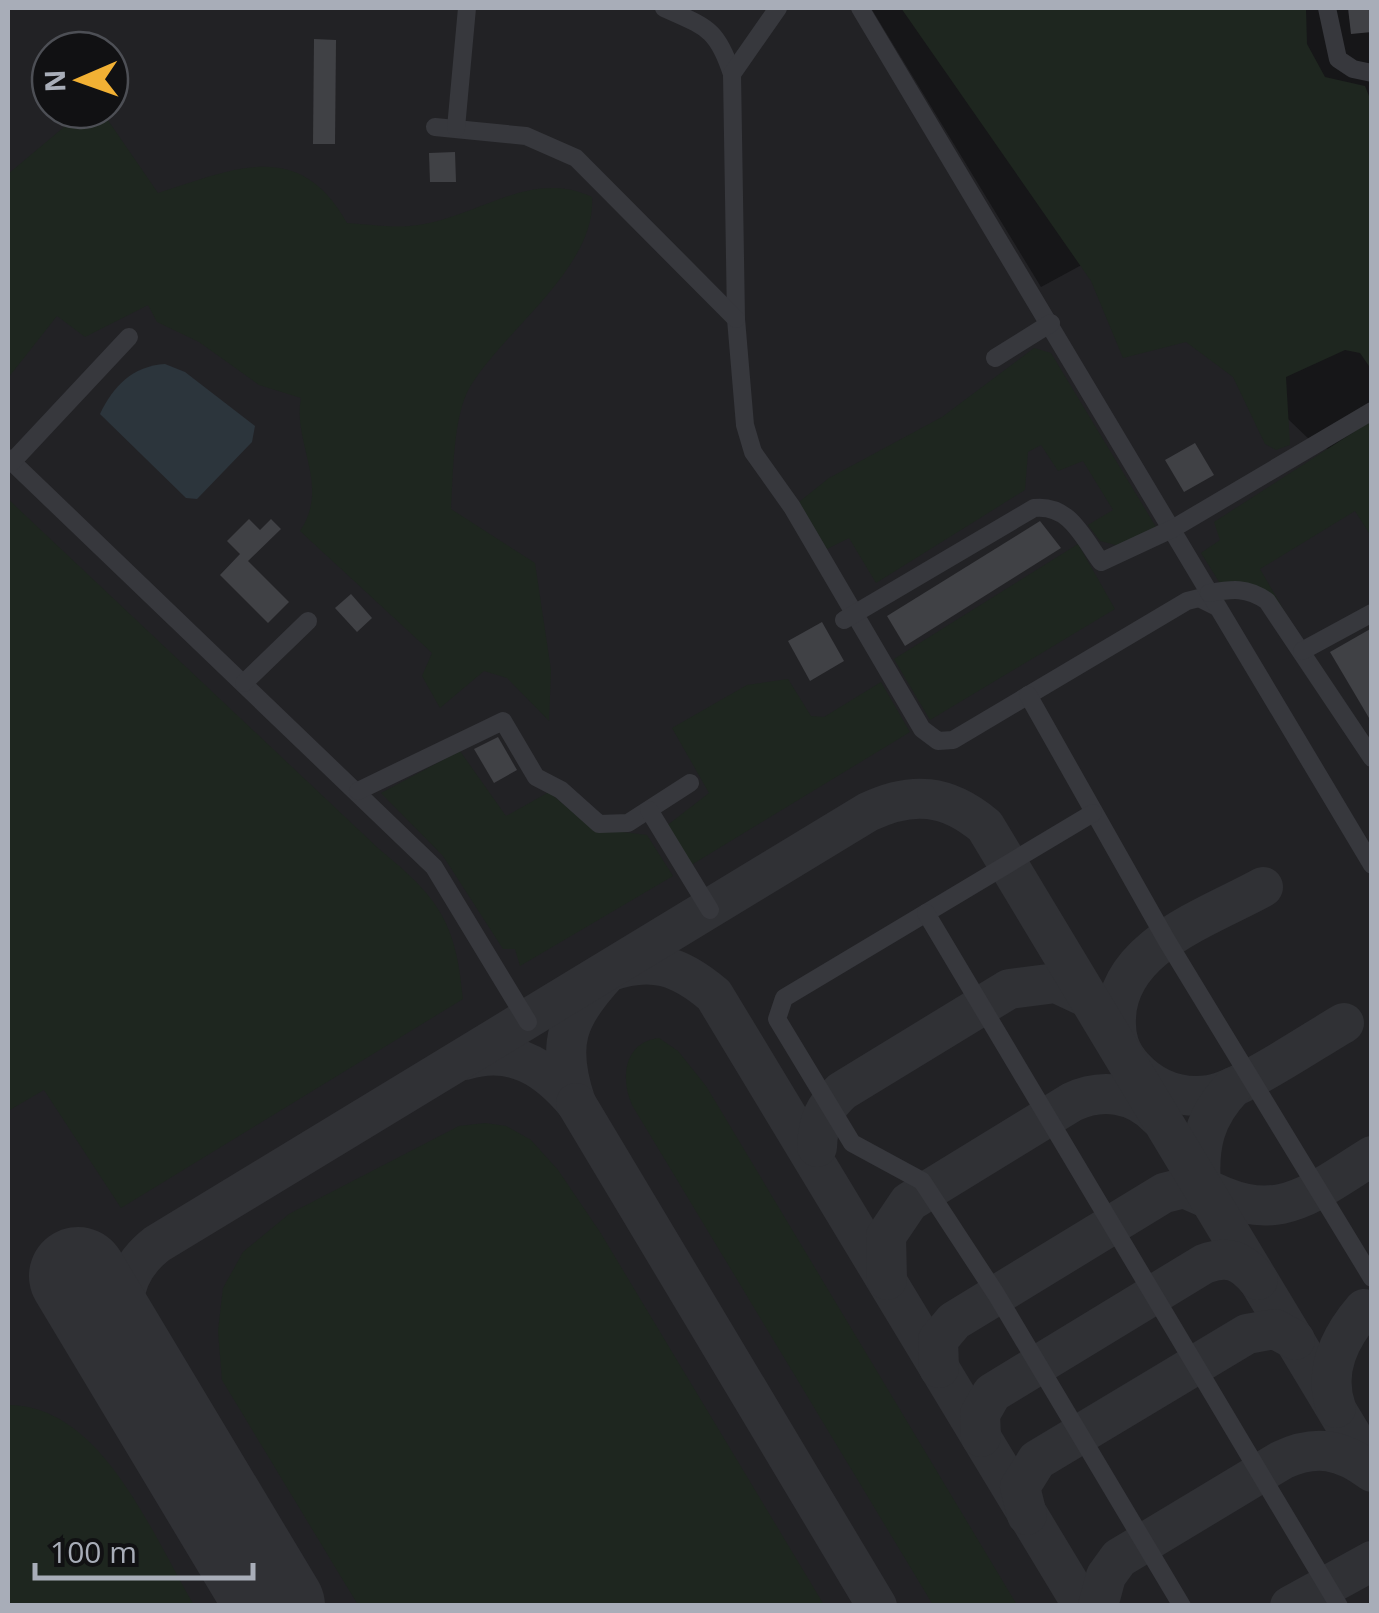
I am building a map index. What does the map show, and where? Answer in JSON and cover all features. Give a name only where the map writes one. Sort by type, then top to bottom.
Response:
[{"type":"street","points":[[456,128],[467,8]]},
{"type":"street","points":[[664,8],[704,24],[722,44],[732,74],[736,319],[745,425],[753,452],[922,728],[938,741],[952,740],[1187,601],[1213,600],[1232,588],[1253,591],[1267,601],[1372,758]]},
{"type":"street","points":[[732,74],[778,8]]},
{"type":"street","points":[[860,8],[1372,864]]},
{"type":"street","points":[[1327,8],[1338,59],[1352,69],[1372,73]]},
{"type":"street","points":[[435,127],[526,136],[576,158],[736,319]]},
{"type":"street","points":[[995,358],[1051,323]]},
{"type":"street","points":[[129,336],[10,460],[358,791],[444,879],[528,1022]]},
{"type":"street","points":[[850,616],[1034,508],[1049,506],[1064,512],[1101,562],[1174,528],[1372,411]]},
{"type":"street","points":[[1302,651],[1372,612]]},
{"type":"street","points":[[244,683],[308,621]]},
{"type":"street","points":[[1028,696],[1093,813],[1372,1278]]},
{"type":"street","points":[[358,791],[503,720],[536,777],[562,790],[599,824],[628,824],[690,782]]},
{"type":"street","points":[[648,810],[710,910]]},
{"type":"street","points":[[1093,813],[784,998],[777,1009],[781,1030],[852,1143],[922,1181],[996,1294],[1182,1606]]},
{"type":"street","points":[[926,913],[1339,1606]]},
{"type":"shaded area","points":[[8,8],[871,8],[1041,287],[1111,249],[1312,442],[1344,456],[1371,440],[1371,1605],[8,1606]]},
{"type":"shaded area","points":[[901,8],[1306,8],[1307,44],[1325,77],[1365,86],[1371,101],[1371,369],[1360,353],[1345,350],[1286,377],[1290,445],[1276,450],[1265,444],[1233,377],[1186,342],[1123,358],[1091,281]]},
{"type":"shaded area","points":[[60,130],[115,130],[158,193],[239,169],[286,169],[308,179],[328,196],[347,223],[395,227],[434,222],[501,198],[546,188],[569,189],[592,197],[590,223],[564,273],[470,387],[460,413],[453,463],[451,509],[535,563],[551,670],[549,721],[507,678],[484,671],[440,708],[422,676],[432,653],[300,531],[312,497],[301,431],[301,398],[259,385],[199,342],[157,322],[148,305],[85,337],[57,316],[8,378],[8,174]]},
{"type":"shaded area","points":[[1034,348],[1051,353],[1156,527],[1124,547],[1100,541],[1088,525],[1113,510],[1083,461],[1058,471],[1041,445],[1028,452],[1025,490],[876,583],[849,538],[827,549],[799,502],[829,478],[942,417]]},
{"type":"shaded area","points":[[165,364],[185,372],[255,426],[252,442],[197,499],[186,498],[100,414],[125,379],[143,369]]},
{"type":"shaded area","points":[[1371,421],[1371,536],[1355,511],[1260,569],[1293,626],[1267,597],[1221,585],[1201,553],[1220,540],[1214,522]]},
{"type":"shaded area","points":[[8,499],[416,882],[441,914],[460,972],[463,999],[121,1208],[44,1090],[8,1111]]},
{"type":"shaded area","points":[[1078,544],[1115,609],[930,720],[894,659]]},
{"type":"shaded area","points":[[788,679],[811,716],[824,717],[881,682],[910,732],[688,867],[665,827],[709,793],[672,728],[747,685]]},
{"type":"shaded area","points":[[460,751],[506,816],[549,792],[591,828],[647,835],[673,876],[520,966],[515,949],[503,949],[443,856],[381,793]]},
{"type":"shaded area","points":[[659,1038],[678,1051],[706,1086],[1017,1605],[933,1605],[632,1105],[626,1084],[628,1063],[638,1046]]},
{"type":"shaded area","points":[[459,1126],[506,1126],[531,1140],[558,1170],[600,1232],[824,1605],[358,1605],[222,1380],[218,1331],[223,1288],[243,1252],[289,1214]]},
{"type":"shaded area","points":[[8,1405],[41,1411],[71,1426],[97,1450],[141,1511],[194,1605],[8,1605]]},
{"type":"building","points":[[1348,8],[1372,8],[1372,32],[1351,34]]},
{"type":"building","points":[[314,39],[336,40],[335,144],[313,144]]},
{"type":"building","points":[[455,152],[456,182],[430,182],[429,153]]},
{"type":"building","points":[[1195,443],[1214,475],[1184,492],[1165,460]]},
{"type":"building","points":[[249,519],[260,530],[271,519],[281,529],[248,561],[289,602],[268,623],[220,575],[240,554],[227,541]]},
{"type":"building","points":[[1040,521],[1061,548],[905,646],[887,616]]},
{"type":"building","points":[[351,594],[372,618],[357,632],[335,608]]},
{"type":"building","points":[[822,622],[844,661],[810,681],[788,641]]},
{"type":"building","points":[[1372,628],[1372,723],[1330,652]]},
{"type":"building","points":[[498,737],[517,770],[494,783],[474,749]]},
{"type":"taxiway","points":[[135,1371],[126,1335],[124,1302],[133,1272],[157,1244],[868,812],[900,801],[929,799],[957,807],[985,826],[1372,1469]]},
{"type":"taxiway","points":[[1263,887],[1170,937],[1132,971],[1121,993],[1116,1018],[1125,1056],[1158,1087],[1177,1094],[1209,1095],[1257,1075],[1344,1023]]},
{"type":"taxiway","points":[[465,1060],[498,1055],[527,1063],[553,1079],[576,1103],[567,1064],[569,1032],[582,1003],[608,972],[638,965],[665,967],[689,977],[714,995],[1083,1606]]},
{"type":"taxiway","points":[[817,1147],[823,1116],[842,1091],[1009,989],[1056,983],[1088,998]]},
{"type":"taxiway","points":[[1233,1087],[1215,1110],[1205,1133],[1201,1186],[1250,1204],[1290,1202],[1372,1156]]},
{"type":"taxiway","points":[[887,1280],[886,1236],[909,1202],[1072,1102],[1094,1095],[1117,1095],[1139,1102],[1158,1117]]},
{"type":"taxiway","points":[[576,1103],[877,1606]]},
{"type":"taxiway","points":[[939,1368],[938,1340],[954,1321],[1164,1193],[1184,1188],[1209,1199]]},
{"type":"taxiway","points":[[981,1437],[980,1414],[992,1393],[1204,1264],[1234,1261],[1258,1280]]},
{"type":"taxiway","points":[[1336,1408],[1332,1394],[1336,1355],[1364,1309]]},
{"type":"taxiway","points":[[1027,1515],[1020,1487],[1037,1460],[1247,1334],[1275,1329],[1295,1340]]},
{"type":"taxiway","points":[[1098,1606],[1106,1576],[1119,1558],[1282,1460],[1306,1452],[1328,1451],[1350,1458],[1372,1472]]},
{"type":"taxiway","points":[[1290,1606],[1372,1561]]},
{"type":"runway","points":[[78,1276],[276,1606]]}]
